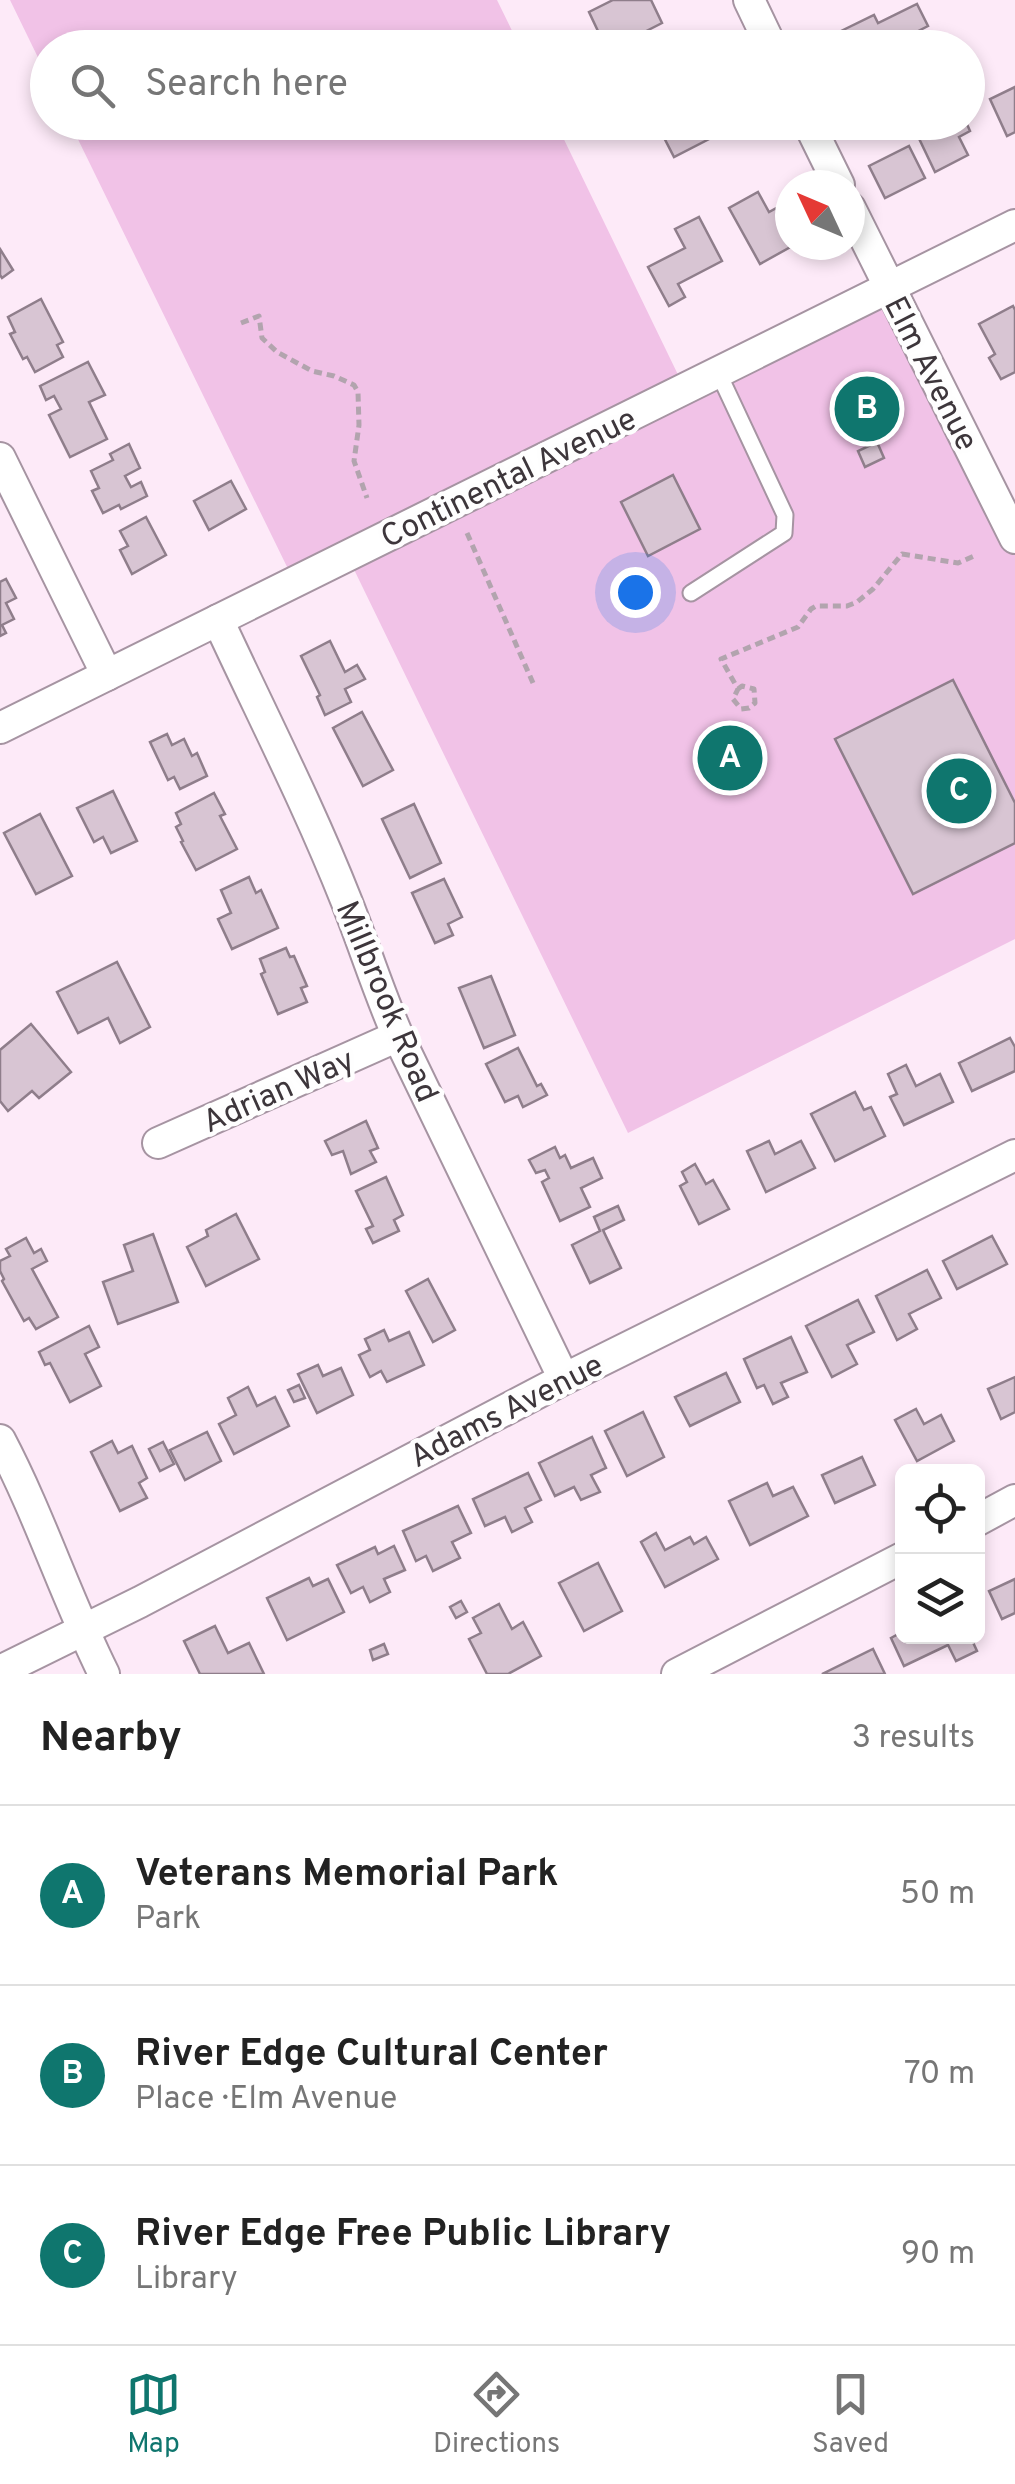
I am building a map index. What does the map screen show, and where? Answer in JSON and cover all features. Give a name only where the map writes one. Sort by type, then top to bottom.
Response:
[{"type":"street","points":[[749,0],[763,30]]},
{"type":"street","points":[[817,140],[832,170]]},
{"type":"street","name":"Continental Avenue","points":[[0,728],[1015,225]]},
{"type":"street","name":"Elm Avenue","points":[[865,239],[1015,538]]},
{"type":"street","points":[[0,458],[107,674]]},
{"type":"street","name":"Millbrook Road","points":[[218,620],[338,882],[398,1036],[564,1379]]},
{"type":"street","name":"Adrian Way","points":[[158,1143],[398,1036]]},
{"type":"street","name":"Adams Avenue","points":[[0,1671],[140,1602],[564,1379],[1015,1155]]},
{"type":"street","points":[[0,1440],[104,1674]]},
{"type":"street","points":[[985,1516],[1015,1500]]},
{"type":"street","points":[[678,1674],[895,1562]]},
{"type":"lane","points":[[691,593],[784,533],[785,516],[718,372]]},
{"type":"path","points":[[241,323],[259,316],[262,338],[276,352],[312,371],[354,385],[358,392],[359,425],[354,460],[367,498]]},
{"type":"path","points":[[467,533],[533,683]]},
{"type":"path","points":[[738,689],[721,659],[798,627],[816,606],[858,602],[902,554],[958,563],[974,556]]},
{"type":"path","points":[[754,688],[755,703],[741,709],[736,705],[738,689],[754,688]]},
{"type":"shaded area","points":[[10,0],[497,0],[512,30],[30,30],[30,41]]},
{"type":"shaded area","points":[[78,140],[564,140],[683,385],[884,285],[1015,544],[1015,939],[628,1133],[345,551],[292,577]]},
{"type":"building","points":[[613,0],[651,0],[662,23],[648,30],[598,30],[589,12]]},
{"type":"building","points":[[917,4],[928,26],[920,30],[843,30],[874,15],[878,23]]},
{"type":"building","points":[[1015,87],[1015,132],[1007,136],[990,99]]},
{"type":"building","points":[[665,140],[707,140],[674,157]]},
{"type":"building","points":[[920,140],[960,140],[968,155],[935,172]]},
{"type":"building","points":[[909,146],[925,178],[885,198],[869,166]]},
{"type":"building","points":[[758,192],[769,212],[775,209],[775,256],[760,264],[729,208]]},
{"type":"building","points":[[699,217],[722,261],[678,284],[685,297],[669,306],[648,267],[685,248],[675,229]]},
{"type":"building","points":[[0,249],[13,270],[2,278],[0,275]]},
{"type":"building","points":[[41,299],[63,342],[57,345],[63,357],[35,372],[10,334],[15,332],[8,317]]},
{"type":"building","points":[[1013,306],[1015,372],[1001,379],[989,358],[995,354],[979,324]]},
{"type":"building","points":[[88,362],[105,395],[89,402],[107,439],[70,457],[49,415],[61,409],[54,396],[46,400],[40,386]]},
{"type":"building","points":[[872,383],[891,423],[862,436],[843,396]]},
{"type":"building","points":[[877,442],[884,458],[865,467],[858,451]]},
{"type":"building","points":[[129,444],[140,468],[125,476],[131,487],[141,482],[147,496],[103,513],[92,491],[99,488],[91,471],[113,460],[110,454]]},
{"type":"building","points":[[673,475],[700,529],[648,556],[621,502]]},
{"type":"building","points":[[231,481],[246,509],[209,530],[194,501]]},
{"type":"building","points":[[146,517],[166,555],[132,574],[120,550],[128,546],[120,531]]},
{"type":"building","points":[[6,579],[16,598],[6,603],[14,619],[2,625],[6,633],[0,636],[0,582]]},
{"type":"building","points":[[330,641],[345,672],[357,665],[365,679],[345,689],[351,702],[325,715],[301,656]]},
{"type":"building","points":[[953,680],[1015,803],[1015,843],[913,894],[835,739]]},
{"type":"building","points":[[362,712],[393,770],[363,786],[333,728]]},
{"type":"building","points":[[167,734],[172,745],[184,739],[192,756],[197,753],[207,776],[180,789],[174,777],[168,780],[150,742]]},
{"type":"building","points":[[113,791],[137,841],[111,853],[103,837],[94,842],[77,808]]},
{"type":"building","points":[[214,793],[225,814],[220,816],[237,849],[196,870],[181,842],[176,827],[181,824],[176,813]]},
{"type":"building","points":[[414,804],[441,863],[410,878],[382,819]]},
{"type":"building","points":[[40,814],[72,876],[36,894],[4,833]]},
{"type":"building","points":[[249,877],[256,893],[261,890],[278,928],[232,949],[218,919],[231,913],[221,890]]},
{"type":"building","points":[[444,879],[462,917],[448,924],[453,935],[435,943],[412,893]]},
{"type":"building","points":[[286,948],[290,957],[294,956],[307,986],[301,988],[307,1002],[278,1014],[261,974],[265,972],[260,959]]},
{"type":"building","points":[[117,962],[150,1027],[120,1043],[108,1018],[78,1033],[57,992]]},
{"type":"building","points":[[491,976],[515,1035],[484,1048],[459,988]]},
{"type":"building","points":[[31,1024],[71,1072],[39,1098],[32,1091],[8,1111],[0,1101],[0,1050]]},
{"type":"building","points":[[1010,1038],[1015,1047],[1015,1071],[972,1091],[959,1063]]},
{"type":"building","points":[[518,1048],[537,1086],[541,1084],[547,1095],[523,1107],[518,1096],[505,1102],[486,1064]]},
{"type":"building","points":[[906,1065],[916,1086],[940,1074],[953,1102],[904,1125],[890,1097],[897,1094],[888,1074]]},
{"type":"building","points":[[855,1092],[864,1110],[871,1107],[885,1136],[835,1161],[811,1114]]},
{"type":"building","points":[[366,1121],[378,1148],[370,1151],[376,1162],[351,1174],[343,1151],[332,1155],[325,1141]]},
{"type":"building","points":[[769,1141],[775,1154],[801,1141],[815,1168],[766,1192],[747,1151]]},
{"type":"building","points":[[555,1147],[560,1158],[565,1155],[571,1168],[593,1158],[602,1178],[581,1188],[590,1207],[560,1221],[542,1182],[549,1178],[545,1170],[536,1173],[529,1160]]},
{"type":"building","points":[[695,1164],[706,1184],[713,1180],[729,1209],[699,1224],[680,1186],[687,1182],[682,1172]]},
{"type":"building","points":[[386,1177],[403,1215],[394,1220],[399,1231],[373,1243],[366,1229],[373,1226],[356,1191]]},
{"type":"building","points":[[618,1206],[624,1220],[603,1230],[621,1268],[590,1283],[572,1245],[600,1231],[594,1217]]},
{"type":"building","points":[[236,1214],[259,1259],[206,1286],[187,1247],[208,1236],[206,1230]]},
{"type":"building","points":[[153,1234],[178,1302],[118,1324],[103,1282],[133,1271],[124,1245]]},
{"type":"building","points":[[992,1236],[1007,1264],[957,1289],[943,1261]]},
{"type":"building","points":[[26,1238],[34,1253],[41,1249],[47,1261],[32,1269],[58,1317],[36,1329],[29,1318],[24,1321],[0,1271],[0,1261],[10,1256],[6,1249]]},
{"type":"building","points":[[927,1270],[941,1298],[909,1314],[917,1329],[897,1340],[876,1296]]},
{"type":"building","points":[[428,1279],[455,1330],[433,1342],[406,1291]]},
{"type":"building","points":[[858,1300],[874,1332],[847,1345],[857,1364],[832,1377],[806,1326]]},
{"type":"building","points":[[89,1326],[99,1347],[85,1354],[101,1386],[70,1402],[50,1363],[45,1365],[39,1352]]},
{"type":"building","points":[[384,1330],[389,1341],[409,1332],[424,1365],[387,1382],[381,1371],[370,1377],[359,1355],[370,1350],[365,1339]]},
{"type":"building","points":[[791,1337],[807,1372],[781,1383],[788,1397],[773,1404],[764,1385],[757,1388],[744,1359]]},
{"type":"building","points":[[318,1365],[323,1376],[341,1368],[353,1395],[317,1413],[298,1374]]},
{"type":"building","points":[[726,1373],[740,1402],[690,1426],[675,1397]]},
{"type":"building","points":[[1015,1377],[1015,1412],[1001,1419],[988,1389]]},
{"type":"building","points":[[299,1385],[305,1398],[294,1402],[288,1390]]},
{"type":"building","points":[[248,1387],[257,1406],[275,1397],[289,1426],[234,1454],[219,1424],[236,1415],[228,1398]]},
{"type":"building","points":[[916,1409],[924,1424],[941,1415],[954,1441],[917,1461],[895,1420]]},
{"type":"building","points":[[643,1412],[664,1457],[627,1476],[605,1431]]},
{"type":"building","points":[[207,1432],[221,1461],[185,1480],[170,1450]]},
{"type":"building","points":[[592,1437],[606,1468],[591,1475],[600,1492],[581,1500],[574,1487],[555,1496],[539,1463]]},
{"type":"building","points":[[112,1441],[118,1453],[132,1446],[147,1478],[139,1483],[147,1498],[120,1511],[91,1452]]},
{"type":"building","points":[[163,1442],[174,1464],[160,1471],[149,1449]]},
{"type":"building","points":[[862,1457],[875,1485],[835,1503],[822,1475]]},
{"type":"building","points":[[528,1473],[541,1500],[525,1508],[532,1522],[512,1532],[505,1517],[485,1526],[473,1499]]},
{"type":"building","points":[[767,1483],[773,1496],[793,1487],[808,1516],[750,1545],[729,1501]]},
{"type":"building","points":[[458,1506],[471,1533],[452,1542],[460,1558],[433,1571],[426,1556],[416,1561],[403,1531]]},
{"type":"building","points":[[656,1533],[665,1550],[690,1537],[694,1544],[706,1537],[718,1559],[665,1587],[641,1542]]},
{"type":"building","points":[[394,1546],[405,1570],[384,1579],[390,1592],[370,1602],[363,1587],[351,1593],[337,1565],[375,1547],[378,1554]]},
{"type":"building","points":[[598,1563],[622,1611],[584,1631],[559,1583]]},
{"type":"building","points":[[309,1578],[313,1586],[328,1579],[344,1612],[287,1640],[267,1598]]},
{"type":"building","points":[[1015,1579],[1015,1613],[1002,1619],[989,1591]]},
{"type":"building","points":[[461,1601],[467,1612],[456,1618],[450,1607]]},
{"type":"building","points":[[499,1604],[512,1629],[523,1622],[541,1656],[508,1674],[487,1674],[469,1639],[481,1633],[473,1618]]},
{"type":"building","points":[[215,1626],[228,1653],[249,1643],[264,1674],[200,1674],[184,1641]]},
{"type":"building","points":[[895,1636],[895,1644],[974,1644],[977,1651],[956,1661],[948,1645],[904,1666],[891,1638]]},
{"type":"building","points":[[384,1644],[388,1654],[373,1660],[370,1650]]},
{"type":"building","points":[[873,1649],[885,1674],[822,1674]]},
{"type":"place","name":"River Edge Cultural Center","points":[[867,409]]},
{"type":"place","name":"Veterans Memorial Park","points":[[730,758]]},
{"type":"place","name":"River Edge Free Public Library","points":[[959,791]]}]
